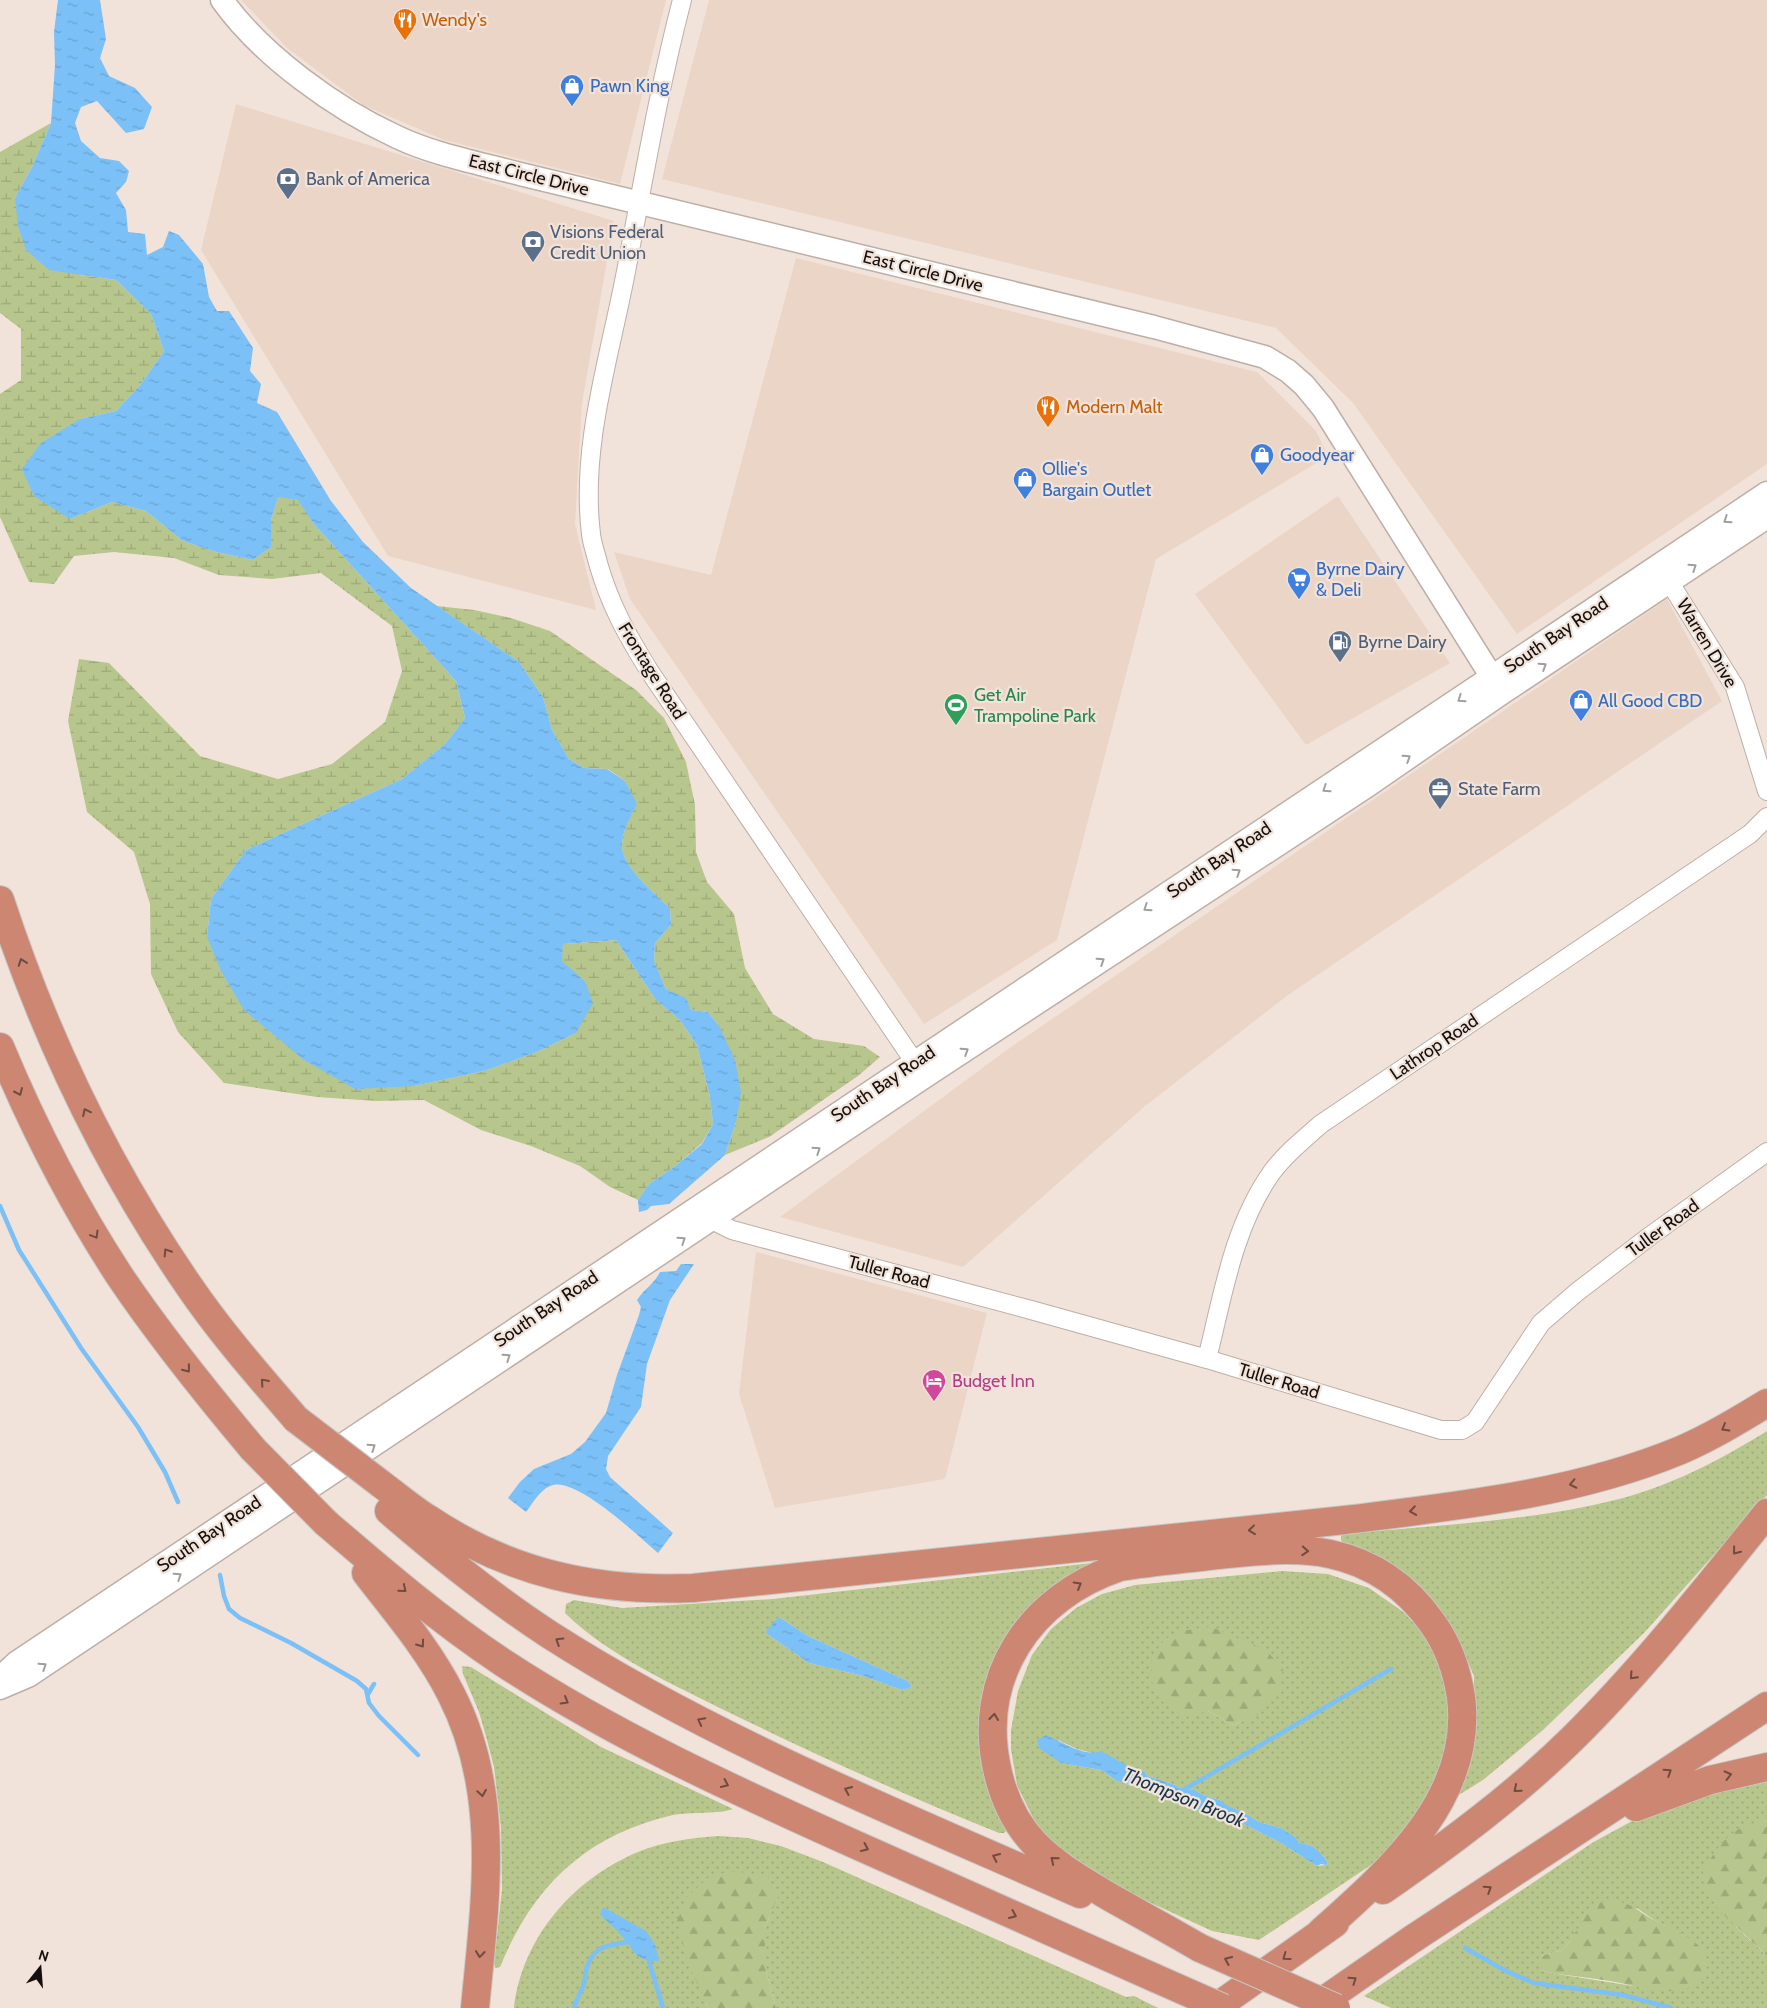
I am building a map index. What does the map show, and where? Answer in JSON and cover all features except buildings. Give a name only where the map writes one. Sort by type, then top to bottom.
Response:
[{"type":"highway","points":[[0,900],[31,988],[52,1040],[97,1134],[128,1192],[195,1295],[260,1378],[296,1419],[375,1489],[457,1568],[504,1603],[580,1654],[647,1692],[799,1768],[1336,2008]]},
{"type":"highway","points":[[0,1047],[34,1125],[60,1176],[118,1274],[185,1366],[254,1449],[326,1523],[409,1594],[455,1629],[550,1692],[600,1720],[753,1798],[1223,2008]]},
{"type":"highway","points":[[375,1489],[492,1555],[536,1571],[604,1586],[659,1589],[693,1588],[1345,1520],[1417,1511],[1535,1492],[1590,1480],[1639,1466],[1682,1449],[1717,1432],[1767,1403]]},
{"type":"highway","points":[[1215,2008],[1477,1823],[1572,1740],[1638,1670],[1767,1513]]},
{"type":"highway","points":[[326,1523],[427,1652],[458,1708],[474,1755],[483,1798],[487,1845],[485,1898],[474,2008]]},
{"type":"highway","points":[[1200,1948],[1078,1878],[1054,1861],[1033,1842],[1018,1822],[1008,1804],[996,1762],[993,1722],[995,1702],[1007,1664],[1020,1640],[1034,1621],[1056,1600],[1077,1585],[1101,1573],[1120,1567],[1268,1550],[1309,1551],[1330,1554],[1368,1567],[1402,1588],[1417,1601],[1448,1648],[1460,1686],[1463,1723],[1462,1740],[1452,1776],[1436,1810],[1423,1828],[1374,1884],[1321,1932]]},
{"type":"highway","points":[[1314,2008],[1411,1940],[1767,1706]]},
{"type":"highway","points":[[1553,1846],[1617,1815],[1668,1794],[1726,1776],[1767,1768]]},
{"type":"street","name":"East Circle Drive","points":[[222,0],[252,34],[298,76],[334,102],[397,138],[420,146],[520,174],[1154,327],[1265,357],[1294,375],[1304,384],[1323,408],[1497,685]]},
{"type":"street","name":"Frontage Road","points":[[682,0],[638,202],[591,449],[588,495],[591,536],[607,594],[624,629],[650,672],[920,1070]]},
{"type":"street","name":"South Bay Road","points":[[0,1688],[36,1670],[706,1213],[920,1070],[1359,791],[1497,685],[1767,493]]},
{"type":"street","name":"South Bay Road","points":[[1497,685],[1670,583],[1767,517]]},
{"type":"street","name":"Warren Drive","points":[[1670,583],[1735,687],[1767,791]]},
{"type":"street","name":"Lathrop Road","points":[[1207,1359],[1236,1242],[1250,1208],[1272,1172],[1295,1146],[1329,1119],[1750,834],[1767,817]]},
{"type":"street","name":"Tuller Road","points":[[706,1213],[732,1230],[1207,1359],[1441,1430],[1462,1430],[1475,1422],[1541,1323],[1577,1292],[1650,1236],[1767,1152]]},
{"type":"street","name":"South Bay Road","points":[[0,1678],[16,1663],[706,1213]]},
{"type":"shaded area","points":[[241,0],[666,0],[620,184],[444,140],[363,105],[287,48]]},
{"type":"shaded area","points":[[709,0],[1767,0],[1767,464],[1517,634],[1353,403],[1276,328],[662,179]]},
{"type":"shaded area","points":[[236,104],[614,221],[582,403],[575,524],[596,610],[388,556],[201,250]]},
{"type":"shaded area","points":[[796,258],[1257,372],[1316,431],[1328,456],[1156,559],[1057,940],[924,1024],[630,599],[614,552],[711,575]]},
{"type":"shaded area","points":[[1338,496],[1450,663],[1306,745],[1195,594]]},
{"type":"shaded area","points":[[1667,599],[1722,701],[1288,995],[1144,1107],[963,1267],[780,1217],[1011,1047]]},
{"type":"shaded area","points":[[756,1252],[987,1313],[945,1479],[775,1508],[739,1394]]},
{"type":"green space","points":[[51,123],[32,167],[15,198],[81,275],[116,280],[151,314],[164,351],[141,384],[116,411],[80,419],[70,519],[112,502],[146,511],[183,541],[216,552],[253,560],[271,547],[271,520],[278,496],[299,500],[313,523],[456,681],[465,718],[445,744],[402,779],[246,850],[211,899],[207,937],[414,1086],[484,1071],[537,1052],[576,1033],[585,981],[561,961],[563,944],[616,940],[656,1000],[680,1020],[697,1045],[710,1097],[713,1124],[702,1143],[674,1167],[649,1184],[638,1200],[610,1187],[580,1166],[531,1146],[481,1130],[424,1100],[377,1101],[317,1097],[224,1083],[178,1032],[151,974],[150,904],[134,852],[87,812],[68,721],[79,659],[109,663],[200,756],[278,779],[332,764],[385,722],[402,671],[392,626],[321,573],[272,579],[219,575],[174,558],[114,552],[74,556],[54,584],[29,582],[0,517],[0,394],[21,380],[21,329],[0,313],[0,152]]},
{"type":"green space","points":[[437,606],[474,610],[511,618],[550,631],[636,690],[664,718],[686,762],[695,805],[696,852],[707,882],[734,914],[745,968],[773,1014],[814,1039],[864,1046],[880,1057],[858,1076],[769,1137],[725,1155],[736,1122],[719,1026],[708,1012],[691,1010],[685,998],[666,989],[654,961],[655,943],[671,925],[670,908],[640,879],[623,852],[624,834],[636,804],[625,781],[608,769],[584,768],[569,759],[552,730],[543,697],[519,662]]},
{"type":"green space","points":[[1767,1431],[1767,1495],[1763,1500],[1644,1633],[1543,1730],[1483,1780],[1449,1801],[1474,1709],[1474,1676],[1456,1636],[1439,1609],[1344,1544],[1341,1536],[1344,1534],[1514,1518],[1615,1500],[1655,1488],[1694,1471]]},
{"type":"green space","points":[[1101,1562],[997,1665],[1008,1829],[1004,1833],[999,1833],[862,1775],[684,1690],[621,1656],[601,1643],[565,1613],[566,1604],[574,1600],[622,1608],[773,1599]],"holes":[[[779,1617],[808,1636],[908,1681],[912,1687],[902,1690],[863,1676],[809,1663],[767,1634]]]},
{"type":"green space","points":[[1282,1571],[1328,1574],[1369,1588],[1402,1611],[1424,1633],[1440,1664],[1451,1710],[1453,1737],[1438,1791],[1388,1849],[1371,1865],[1259,1940],[1212,1931],[1097,1878],[1062,1855],[1036,1824],[1017,1785],[1011,1749],[1011,1730],[1018,1691],[1032,1655],[1051,1629],[1076,1608],[1102,1594],[1135,1585]],"holes":[[[1208,1711],[1259,1714],[1233,1725]],[[1058,1740],[1077,1749],[1115,1759],[1131,1769],[1141,1769],[1148,1776],[1182,1789],[1195,1790],[1203,1795],[1220,1800],[1227,1806],[1245,1813],[1259,1822],[1281,1828],[1295,1837],[1300,1843],[1317,1849],[1328,1863],[1317,1866],[1281,1843],[1244,1824],[1161,1798],[1140,1788],[1117,1781],[1101,1770],[1061,1763]]]},
{"type":"green space","points":[[1211,1627],[1266,1650],[1283,1669],[1279,1690],[1260,1714],[1233,1725],[1208,1711],[1187,1717],[1172,1709],[1158,1695],[1151,1677],[1151,1668],[1156,1651],[1170,1636],[1184,1631]]},
{"type":"green space","points":[[462,1666],[471,1667],[601,1747],[733,1809],[721,1812],[673,1815],[642,1824],[614,1836],[589,1851],[566,1868],[546,1889],[513,1938],[500,1967],[495,1968],[502,1889],[501,1828],[494,1767],[479,1712],[463,1674]]},
{"type":"green space","points":[[1767,1779],[1767,1821],[1761,1822],[1736,1927],[1767,1956],[1767,2008],[1391,2008],[1364,1996],[1592,1843],[1610,1833],[1640,1817],[1671,1804]],"holes":[[[1637,1908],[1654,1920],[1682,1934],[1665,1991],[1540,1970],[1541,1956],[1562,1950],[1570,1941]]]},
{"type":"green space","points":[[1767,1821],[1767,1956],[1718,1909],[1707,1891],[1703,1872],[1721,1844],[1728,1837],[1745,1826]]},
{"type":"green space","points":[[719,1836],[748,1838],[781,1846],[823,1862],[1126,1997],[1134,1996],[1158,2008],[776,2008],[765,1967],[765,1928],[778,1896],[706,2002],[707,2008],[514,2008],[519,1982],[528,1958],[540,1935],[572,1895],[592,1878],[614,1864],[648,1848],[678,1841]]},
{"type":"green space","points":[[730,1871],[767,1875],[778,1897],[765,1928],[765,1967],[776,2008],[707,2008],[689,1966],[677,1921],[687,1897],[709,1877]]},
{"type":"green space","points":[[1609,1901],[1630,1905],[1683,1934],[1700,1947],[1705,1955],[1707,1964],[1700,1981],[1691,1987],[1679,1990],[1659,1991],[1540,1970],[1537,1963],[1541,1956],[1562,1950],[1570,1941],[1594,1903]]},
{"type":"water","points":[[58,0],[100,0],[106,39],[100,58],[109,76],[135,88],[152,107],[144,129],[126,133],[97,101],[81,107],[75,123],[81,141],[100,158],[119,161],[129,171],[126,182],[116,193],[126,210],[128,232],[145,234],[147,255],[163,247],[169,231],[179,235],[203,264],[209,297],[217,311],[229,311],[253,348],[250,371],[261,384],[257,403],[277,412],[331,501],[363,542],[411,588],[519,662],[543,697],[552,730],[569,759],[584,768],[607,769],[625,781],[637,804],[624,834],[623,852],[640,879],[670,908],[671,925],[655,943],[654,961],[666,989],[686,998],[691,1010],[708,1012],[719,1026],[735,1060],[741,1093],[736,1122],[725,1155],[669,1204],[651,1206],[647,1210],[639,1212],[638,1200],[649,1184],[702,1144],[713,1124],[710,1097],[697,1045],[680,1020],[656,1000],[616,940],[563,944],[562,961],[585,981],[593,1003],[576,1033],[537,1052],[484,1071],[414,1086],[355,1089],[304,1060],[244,1010],[221,971],[207,937],[211,899],[246,850],[402,779],[445,744],[465,718],[456,681],[313,523],[298,500],[278,497],[271,520],[271,547],[253,560],[216,552],[183,541],[146,511],[112,502],[70,519],[34,496],[22,469],[41,443],[80,419],[116,411],[141,384],[164,351],[151,314],[116,280],[49,270],[26,250],[18,226],[15,198],[32,167],[51,123],[55,65],[54,32]]},
{"type":"water","points":[[681,1264],[694,1264],[670,1300],[647,1364],[641,1407],[608,1456],[606,1469],[610,1477],[673,1533],[658,1553],[608,1510],[578,1491],[564,1486],[553,1485],[545,1489],[526,1512],[508,1498],[520,1482],[534,1469],[571,1454],[585,1442],[606,1413],[617,1375],[639,1315],[641,1307],[637,1300],[660,1272],[676,1271]]},
{"type":"water","points":[[779,1617],[808,1636],[908,1681],[912,1687],[902,1690],[863,1676],[809,1663],[767,1634],[766,1631]]},
{"type":"water","points":[[1046,1735],[1081,1751],[1095,1753],[1101,1751],[1131,1769],[1141,1769],[1148,1776],[1182,1789],[1195,1790],[1203,1795],[1220,1800],[1259,1822],[1281,1828],[1295,1837],[1300,1843],[1317,1849],[1328,1863],[1317,1866],[1281,1843],[1244,1824],[1161,1798],[1140,1788],[1117,1781],[1101,1770],[1061,1763],[1039,1748],[1037,1740]]},
{"type":"water","points":[[603,1907],[646,1931],[655,1944],[659,1961],[650,1961],[635,1954],[620,1934],[600,1914]]},
{"type":"waterway","points":[[0,1206],[19,1250],[81,1348],[138,1427],[165,1472],[178,1502]]},
{"type":"waterway","points":[[220,1575],[224,1596],[229,1609],[240,1618],[291,1643],[357,1681],[366,1689],[369,1703],[379,1716],[418,1755]]},
{"type":"waterway","points":[[1180,1792],[1391,1669]]},
{"type":"waterway","name":"Thompson Brook","points":[[368,1694],[374,1684]]},
{"type":"waterway","points":[[574,2008],[585,1981],[587,1967],[593,1955],[607,1946],[627,1942]]},
{"type":"waterway","name":"Thompson Brook","points":[[1465,1948],[1506,1971],[1534,1983],[1623,1995],[1671,2008]]},
{"type":"waterway","points":[[649,1961],[663,2008]]},
{"type":"place","name":"Wendy's","points":[[405,41]]},
{"type":"place","name":"Pawn King","points":[[572,107]]},
{"type":"place","name":"Bank of America","points":[[288,200]]},
{"type":"place","name":"Visions Federal Credit Union","points":[[533,263]]},
{"type":"place","name":"Modern Malt","points":[[1048,428]]},
{"type":"place","name":"Goodyear","points":[[1262,476]]},
{"type":"place","name":"Ollie's Bargain Outlet","points":[[1025,500]]},
{"type":"place","name":"Byrne Dairy & Deli","points":[[1299,600]]},
{"type":"place","name":"Byrne Dairy","points":[[1340,663]]},
{"type":"place","name":"All Good CBD","points":[[1581,722]]},
{"type":"place","name":"Get Air Trampoline Park","points":[[956,726]]},
{"type":"place","name":"State Farm","points":[[1440,810]]},
{"type":"place","name":"Budget Inn","points":[[934,1402]]}]
